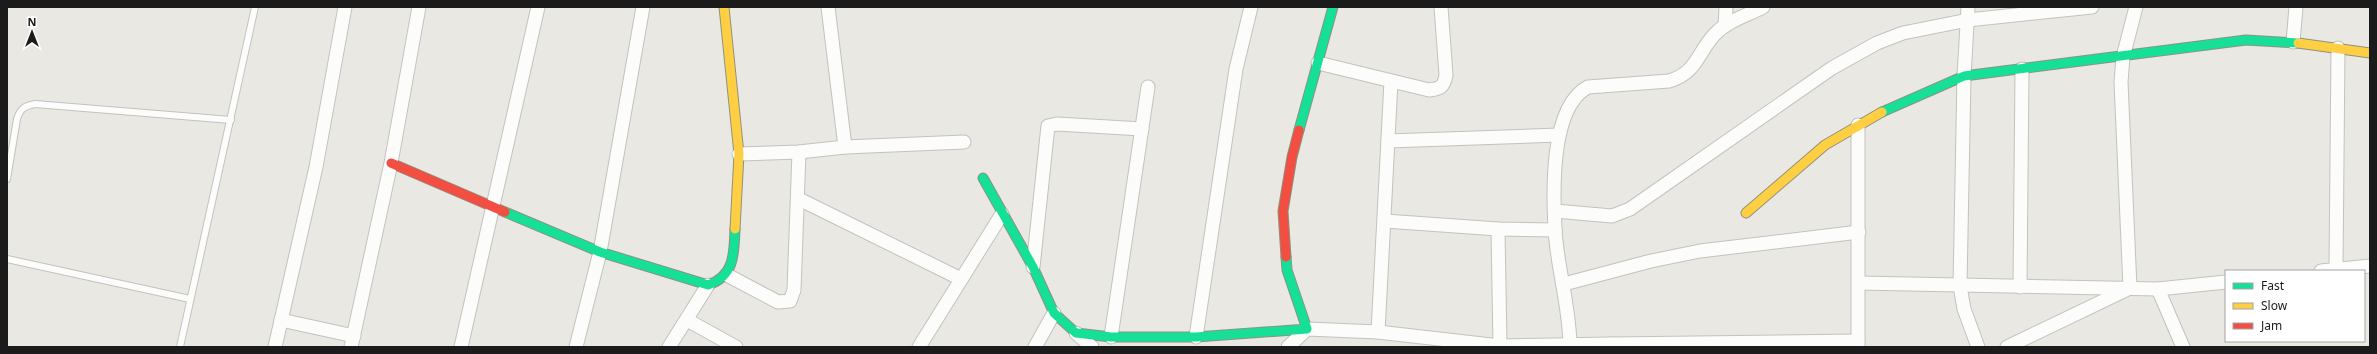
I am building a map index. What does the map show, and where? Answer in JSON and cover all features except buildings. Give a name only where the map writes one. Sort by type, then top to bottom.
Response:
[{"type":"street","points":[[275,347],[316,167],[345,7]]},
{"type":"street","points":[[281,320],[352,342],[391,163],[419,7]]},
{"type":"street","points":[[461,347],[538,7]]},
{"type":"street","points":[[576,347],[600,252],[643,7]]},
{"type":"street","points":[[391,163],[492,208],[600,252],[708,285],[718,282],[727,275],[734,260],[739,154],[724,7]]},
{"type":"street","points":[[828,7],[845,147]]},
{"type":"street","points":[[1196,337],[1236,69],[1250,7]]},
{"type":"street","points":[[1307,329],[1287,270],[1283,211],[1292,158],[1333,7]]},
{"type":"street","points":[[1318,63],[1428,90],[1439,89],[1445,83],[1446,75],[1441,7]]},
{"type":"street","points":[[1725,26],[1726,7]]},
{"type":"street","points":[[1570,346],[1564,284],[1555,230],[1555,211],[1559,135],[1572,100],[1578,92],[1588,87],[1669,81],[1682,77],[1691,70],[1715,33],[1725,26],[1764,7]]},
{"type":"street","points":[[1968,7],[1964,76],[1960,286],[1964,309],[1978,347]]},
{"type":"street","points":[[1555,211],[1612,216],[1630,209],[1855,54],[1903,33],[1968,20],[2092,7]]},
{"type":"street","points":[[2130,288],[2122,82],[2123,57],[2136,7]]},
{"type":"street","points":[[2293,42],[2296,7]]},
{"type":"street","points":[[1746,213],[1825,146],[1858,125],[1964,76],[2123,57],[2246,40],[2293,42],[2370,53]]},
{"type":"street","points":[[2336,269],[2338,48]]},
{"type":"street","points":[[2020,287],[2022,69]]},
{"type":"street","points":[[1378,332],[1385,221],[1391,81]]},
{"type":"street","points":[[1111,337],[1148,87]]},
{"type":"street","points":[[1033,267],[1048,126],[1057,124],[1142,129]]},
{"type":"street","points":[[1076,333],[1111,337],[1196,337],[1307,329],[1378,332],[1500,346],[1858,344],[1858,125]]},
{"type":"street","points":[[1388,141],[1559,135]]},
{"type":"street","points":[[739,154],[800,152],[845,147],[964,142]]},
{"type":"street","points":[[727,275],[778,302],[790,301],[794,290],[800,152]]},
{"type":"street","points":[[983,178],[1033,267],[1054,313],[1092,347]]},
{"type":"street","points":[[799,199],[961,279]]},
{"type":"street","points":[[919,347],[1002,214]]},
{"type":"street","points":[[1385,221],[1498,229],[1555,230]]},
{"type":"street","points":[[1498,229],[1500,346]]},
{"type":"street","points":[[1564,284],[1700,251],[1859,232]]},
{"type":"street","points":[[2328,270],[2370,266]]},
{"type":"street","points":[[1859,283],[2158,289],[2225,282]]},
{"type":"street","points":[[669,347],[708,285]]},
{"type":"street","points":[[2007,347],[2130,288]]},
{"type":"street","points":[[2158,289],[2183,347]]},
{"type":"street","points":[[1035,347],[1054,313]]},
{"type":"street","points":[[687,320],[736,347]]},
{"type":"street","points":[[1288,347],[1307,329]]},
{"type":"lane","points":[[180,347],[255,7]]},
{"type":"lane","points":[[7,179],[17,119],[20,110],[26,106],[35,104],[231,120]]},
{"type":"lane","points":[[7,259],[190,299]]},
{"type":"traffic: fast","points":[[1299,130],[1333,7]]},
{"type":"traffic: fast","points":[[1882,112],[1964,76],[2246,40],[2298,43]]},
{"type":"traffic: fast","points":[[983,178],[1033,267],[1054,313],[1076,333],[1111,337],[1196,337],[1307,329],[1287,270],[1286,257]]},
{"type":"traffic: fast","points":[[505,212],[600,252],[708,285],[717,281],[728,270],[733,255],[735,229]]},
{"type":"traffic: slow","points":[[724,7],[739,154],[735,229]]},
{"type":"traffic: slow","points":[[2298,43],[2370,53]]},
{"type":"traffic: slow","points":[[1746,213],[1825,145],[1882,112]]},
{"type":"traffic: jam","points":[[1286,257],[1283,211],[1292,157],[1299,130]]},
{"type":"traffic: jam","points":[[391,163],[505,212]]}]
